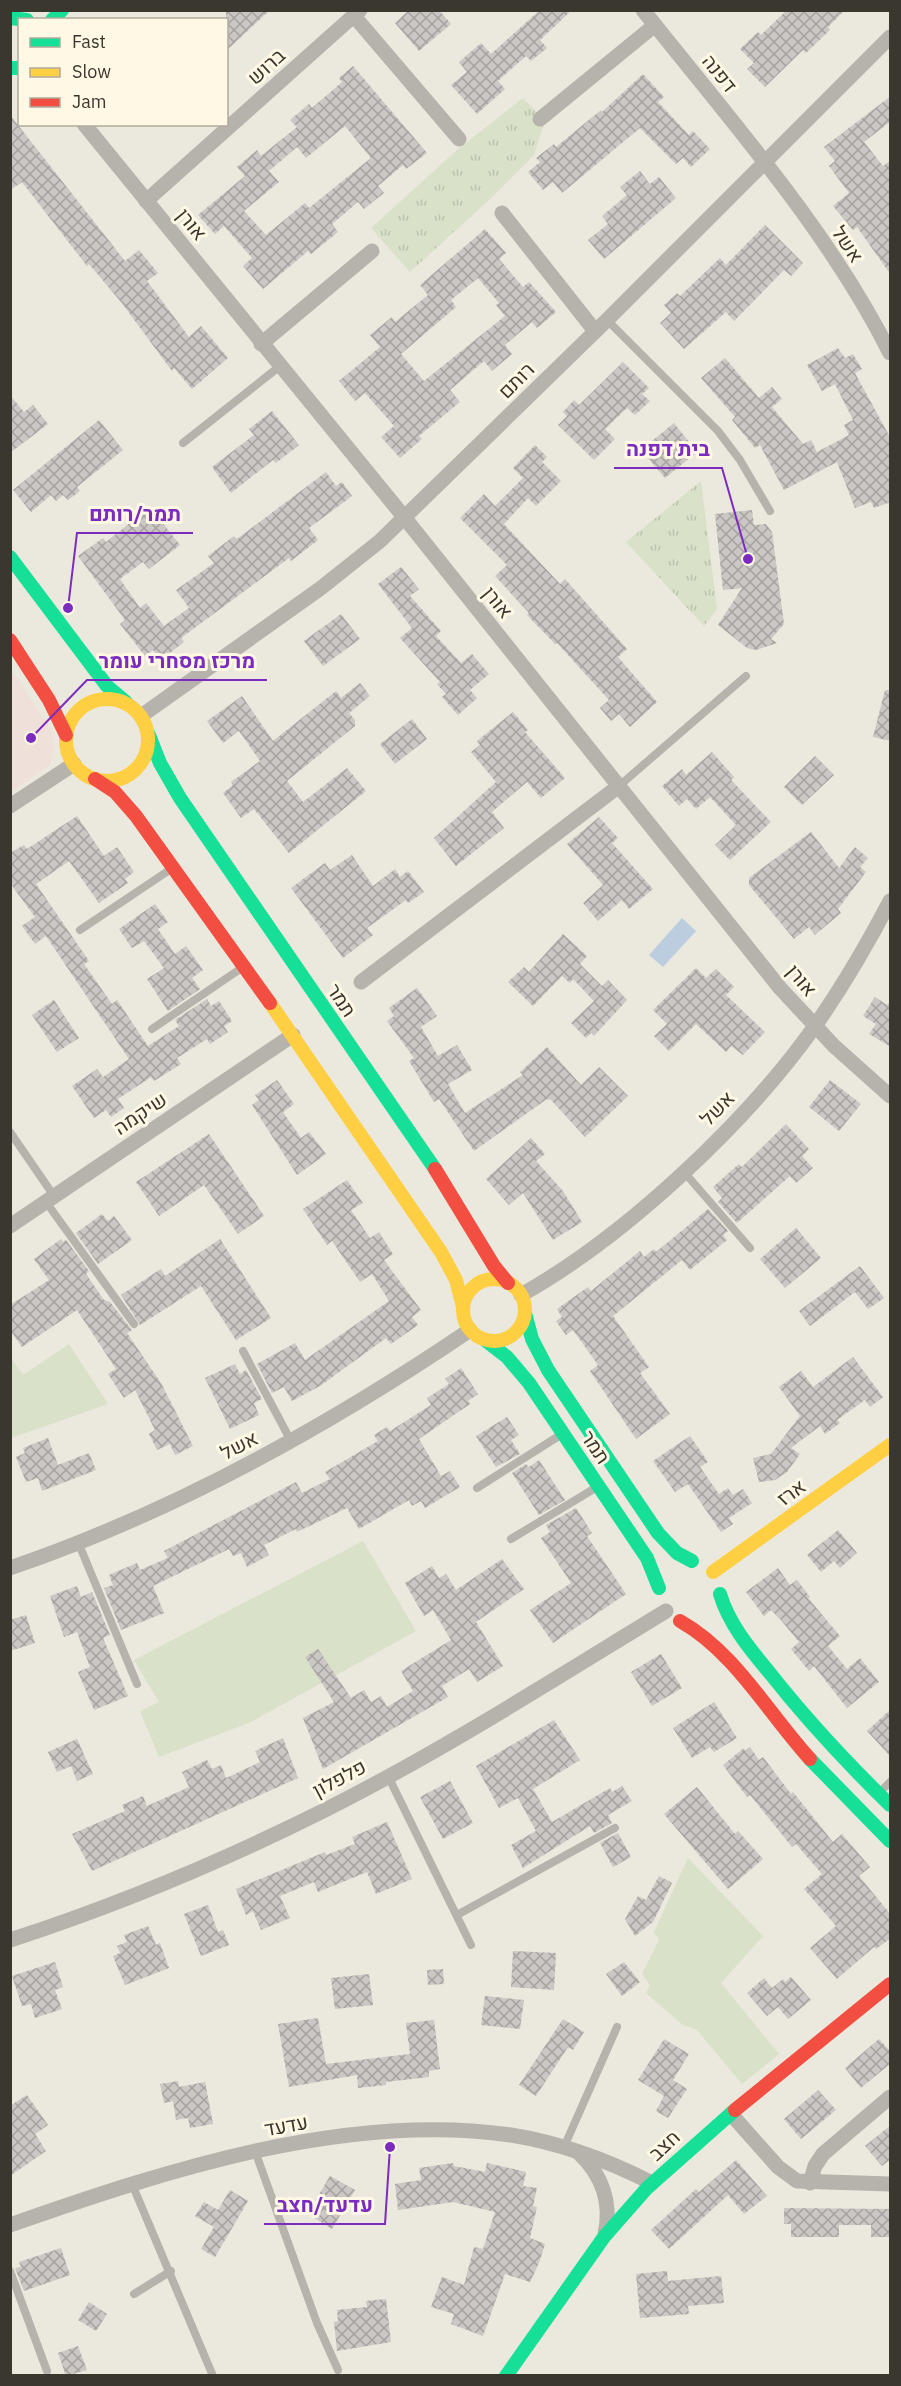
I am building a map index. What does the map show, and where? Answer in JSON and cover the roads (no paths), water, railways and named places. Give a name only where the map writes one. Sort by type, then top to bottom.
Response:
[{"type":"street","name":"דפנה","points":[[643,10],[764,162]]},
{"type":"street","points":[[357,13],[459,139]]},
{"type":"street","name":"ברוש","points":[[146,201],[357,13]]},
{"type":"street","points":[[540,119],[655,25]]},
{"type":"street","name":"רותם","points":[[141,716],[343,572],[380,542],[891,37]]},
{"type":"street","name":"אורן","points":[[86,126],[404,517],[786,994],[856,1066],[891,1096]]},
{"type":"street","name":"אשל","points":[[764,162],[834,259],[891,353]]},
{"type":"street","points":[[502,213],[601,326]]},
{"type":"street","points":[[261,344],[372,251]]},
{"type":"street","points":[[10,557],[107,686],[141,716],[149,735],[147,752],[134,771],[120,779],[95,779]]},
{"type":"street","points":[[10,640],[49,699],[66,735],[68,752],[74,764],[81,772],[110,788],[125,803],[174,868],[293,1035],[441,1252],[456,1280],[465,1320],[470,1330],[485,1340],[497,1341],[509,1337],[518,1330],[525,1313],[521,1295],[508,1283],[491,1280],[479,1283],[467,1296],[463,1307]]},
{"type":"street","points":[[66,735],[71,720],[87,704],[103,699],[127,703]]},
{"type":"street","name":"תמר","points":[[149,735],[160,764],[180,798],[451,1193],[494,1266],[508,1283]]},
{"type":"street","points":[[10,806],[74,764]]},
{"type":"street","points":[[361,982],[619,786]]},
{"type":"street","name":"אשל","points":[[521,1295],[598,1245],[684,1171],[747,1107],[815,1026],[891,901]]},
{"type":"street","name":"שיקמה","points":[[10,1226],[293,1035]]},
{"type":"street","name":"תמר","points":[[525,1313],[532,1339],[548,1370],[658,1533],[677,1552],[692,1560]]},
{"type":"street","name":"אשל","points":[[10,1568],[78,1542],[185,1496],[291,1441],[404,1375],[470,1330]]},
{"type":"street","name":"תמר","points":[[485,1340],[501,1351],[523,1376],[563,1433],[650,1564],[659,1588]]},
{"type":"street","name":"ארז","points":[[713,1572],[891,1444]]},
{"type":"street","points":[[891,1805],[824,1737],[771,1676],[731,1623],[720,1594],[719,1582],[713,1572],[704,1564],[692,1560],[680,1562],[668,1570],[659,1588],[660,1601],[666,1611],[694,1628],[716,1647],[806,1754],[891,1841]]},
{"type":"street","points":[[680,1621],[693,1622],[709,1614],[720,1594]]},
{"type":"street","name":"פלפלון","points":[[10,1940],[182,1876],[285,1829],[388,1776],[512,1706],[666,1611]]},
{"type":"street","name":"חצב","points":[[506,2376],[604,2237],[652,2183],[731,2114],[891,1984]]},
{"type":"street","points":[[810,2183],[815,2166],[823,2154],[891,2097]]},
{"type":"street","points":[[731,2114],[784,2172],[797,2181],[891,2184]]},
{"type":"street","name":"עדעד","points":[[10,2225],[132,2184],[255,2151],[349,2136],[454,2130],[512,2135],[570,2149],[652,2183]]},
{"type":"street","points":[[570,2149],[597,2175],[606,2198],[608,2221],[604,2237]]},
{"type":"lane","points":[[601,326],[718,431],[751,477],[770,511]]},
{"type":"lane","points":[[183,443],[280,366]]},
{"type":"lane","points":[[619,786],[746,676]]},
{"type":"lane","points":[[80,930],[174,868]]},
{"type":"lane","points":[[153,1029],[245,966]]},
{"type":"lane","points":[[10,1132],[50,1199],[134,1324]]},
{"type":"lane","points":[[684,1171],[750,1248]]},
{"type":"lane","points":[[243,1351],[291,1441]]},
{"type":"lane","points":[[477,1488],[563,1433]]},
{"type":"lane","points":[[511,1539],[599,1486]]},
{"type":"lane","points":[[78,1542],[138,1684]]},
{"type":"lane","points":[[388,1776],[471,1945]]},
{"type":"lane","points":[[879,1793],[891,1782]]},
{"type":"lane","points":[[457,1915],[615,1828]]},
{"type":"lane","points":[[570,2149],[617,2027]]},
{"type":"lane","points":[[255,2151],[317,2323],[338,2370]]},
{"type":"lane","points":[[132,2184],[171,2271],[213,2376]]},
{"type":"lane","points":[[10,2271],[47,2371]]},
{"type":"lane","points":[[134,2294],[171,2271]]},
{"type":"water","points":[[682,918],[696,931],[663,967],[649,955]]},
{"type":"place","name":"בית דפנה","points":[[748,559]]},
{"type":"place","name":"תמר/רותם","points":[[68,608]]},
{"type":"place","name":"מרכז מסחרי עומר","points":[[31,738]]},
{"type":"place","name":"עדעד/חצב","points":[[390,2147]]}]
